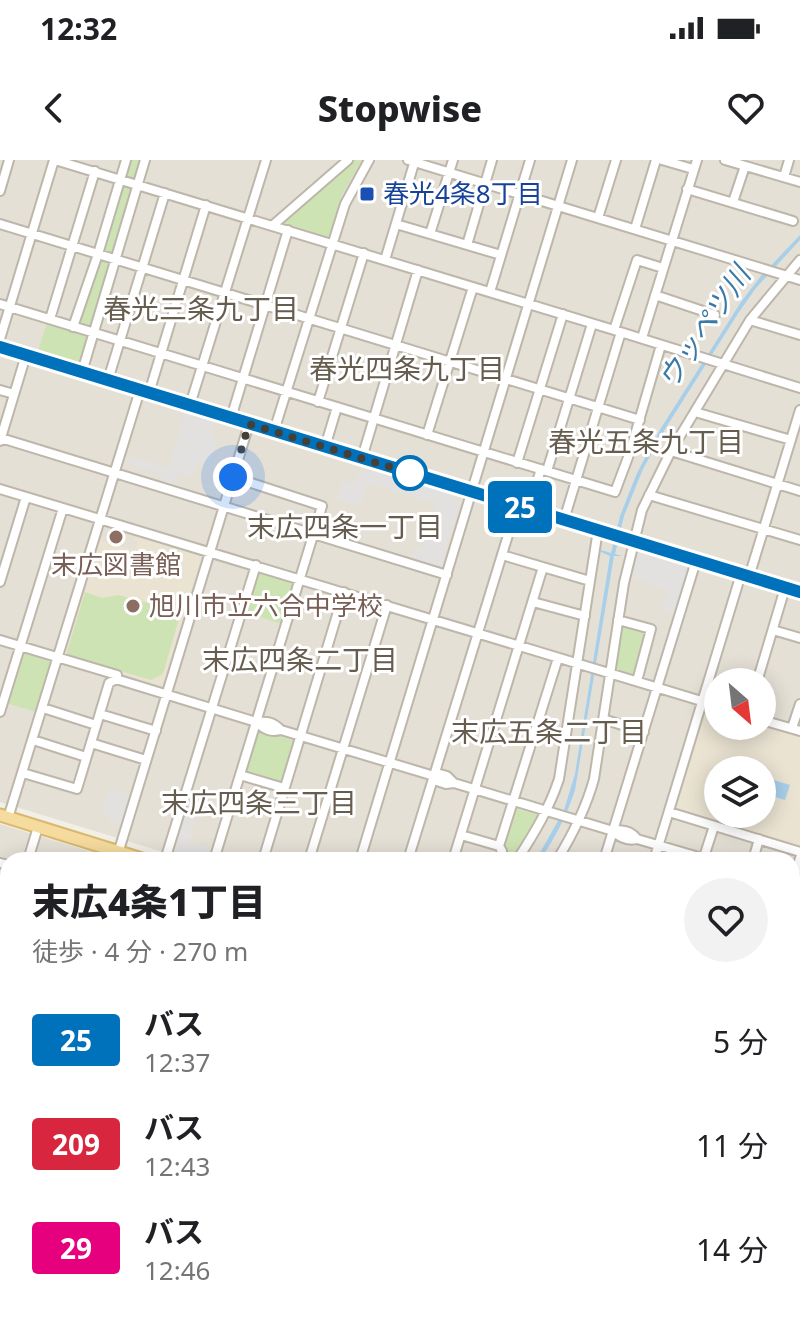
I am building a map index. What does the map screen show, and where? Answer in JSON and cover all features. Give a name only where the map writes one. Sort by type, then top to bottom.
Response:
[{"type":"main road","points":[[4,817],[106,852]]},
{"type":"street","points":[[0,191],[9,160]]},
{"type":"street","points":[[0,339],[5,305],[55,160],[800,388]]},
{"type":"street","points":[[73,327],[126,160]]},
{"type":"street","points":[[82,372],[145,160]]},
{"type":"street","points":[[190,405],[266,160]]},
{"type":"street","points":[[272,226],[348,160]]},
{"type":"street","points":[[274,431],[345,204],[369,160]]},
{"type":"street","points":[[430,234],[453,160]]},
{"type":"street","points":[[467,245],[492,160]]},
{"type":"street","points":[[490,292],[530,160]]},
{"type":"street","points":[[362,852],[572,160]]},
{"type":"street","points":[[598,218],[616,160]]},
{"type":"street","points":[[635,229],[656,160]]},
{"type":"street","points":[[642,338],[695,165],[662,160]]},
{"type":"street","points":[[725,160],[800,182]]},
{"type":"street","points":[[784,177],[789,160]]},
{"type":"street","points":[[385,260],[413,161],[800,280]]},
{"type":"street","points":[[733,202],[744,164]]},
{"type":"street","points":[[50,319],[95,171]]},
{"type":"street","points":[[687,189],[793,221]]},
{"type":"street","points":[[108,380],[165,193]]},
{"type":"street","points":[[4,817],[23,773],[100,519],[161,353],[206,205]]},
{"type":"street","points":[[0,224],[640,420]]},
{"type":"street","points":[[396,224],[501,255]]},
{"type":"street","points":[[231,418],[288,230]]},
{"type":"street","points":[[318,402],[364,253]]},
{"type":"street","points":[[564,520],[598,408],[637,260],[663,268]]},
{"type":"street","points":[[561,852],[588,800],[594,779],[607,672],[630,540],[642,510],[721,363],[783,274],[800,260]]},
{"type":"street","points":[[362,458],[418,270]]},
{"type":"street","points":[[427,435],[473,287]]},
{"type":"street","points":[[655,295],[715,315]]},
{"type":"street","points":[[5,305],[615,492],[661,345]]},
{"type":"street","points":[[517,463],[563,314]]},
{"type":"street","points":[[750,320],[800,335]]},
{"type":"street","points":[[528,510],[570,399],[592,324]]},
{"type":"street","points":[[0,347],[800,592]]},
{"type":"street","points":[[26,355],[0,440],[447,575]]},
{"type":"street","points":[[0,390],[14,394]]},
{"type":"street","points":[[325,447],[337,407]]},
{"type":"street","points":[[656,852],[702,701],[764,528],[800,410]]},
{"type":"street","points":[[695,412],[791,440]]},
{"type":"street","points":[[118,852],[249,424]]},
{"type":"street","points":[[671,451],[800,491]]},
{"type":"street","points":[[788,452],[800,455]]},
{"type":"street","points":[[216,852],[322,506],[233,477]]},
{"type":"street","points":[[0,489],[702,701]]},
{"type":"street","points":[[649,495],[800,540]]},
{"type":"street","points":[[0,582],[26,497]]},
{"type":"street","points":[[410,852],[517,506]]},
{"type":"street","points":[[0,712],[63,508]]},
{"type":"street","points":[[522,852],[548,812],[559,779],[580,664],[590,581],[601,532]]},
{"type":"street","points":[[502,555],[590,581]]},
{"type":"street","points":[[606,852],[696,561]]},
{"type":"street","points":[[167,852],[256,565]]},
{"type":"street","points":[[456,852],[543,567]]},
{"type":"street","points":[[761,668],[785,588]]},
{"type":"street","points":[[265,852],[344,592]]},
{"type":"street","points":[[533,602],[585,616]]},
{"type":"street","points":[[311,852],[387,605]]},
{"type":"street","points":[[618,620],[651,629],[637,681]]},
{"type":"street","points":[[773,630],[800,638]]},
{"type":"street","points":[[0,640],[117,675],[116,679]]},
{"type":"street","points":[[499,846],[558,658]]},
{"type":"street","points":[[23,773],[77,789],[109,683],[116,679],[256,722],[268,721],[281,730],[434,776],[437,781],[446,784],[475,789],[613,831],[631,840],[637,839],[680,852]]},
{"type":"street","points":[[776,724],[796,730],[800,704]]},
{"type":"street","points":[[43,708],[96,725]]},
{"type":"street","points":[[100,714],[156,731]]},
{"type":"street","points":[[603,719],[644,732]]},
{"type":"street","points":[[33,740],[86,757]]},
{"type":"street","points":[[91,743],[146,760]]},
{"type":"street","points":[[240,775],[284,788]]},
{"type":"street","points":[[669,812],[704,823]]},
{"type":"street","points":[[30,852],[38,827]]},
{"type":"street","points":[[707,852],[713,828]]},
{"type":"street","points":[[721,828],[800,852]]},
{"type":"street","points":[[461,835],[499,846],[502,852]]},
{"type":"street","points":[[755,852],[759,839]]},
{"type":"shaded area","points":[[0,160],[800,160],[800,852],[163,852],[0,802]]},
{"type":"shaded area","points":[[186,411],[216,420],[211,436],[217,443],[210,467],[197,463],[193,476],[178,472],[173,488],[159,483],[162,474],[123,462],[125,455],[169,468]]},
{"type":"shaded area","points":[[361,468],[454,495],[453,500],[460,502],[440,568],[412,560],[415,548],[422,550],[435,503],[367,483],[360,506],[338,499],[343,481],[356,484]]},
{"type":"shaded area","name":"旭川市立六合中学校","points":[[135,535],[200,555],[201,558],[162,686],[64,655],[99,540],[135,550]]},
{"type":"shaded area","points":[[637,551],[690,567],[676,613],[662,609],[668,589],[629,577]]},
{"type":"shaded area","points":[[703,707],[704,740],[776,740],[776,728],[800,735],[800,845],[795,848],[731,828],[776,828],[776,756],[704,756],[704,820],[676,811],[674,807]]},
{"type":"shaded area","points":[[109,789],[130,796],[122,824],[108,820],[109,815],[102,813]]},
{"type":"shaded area","points":[[188,794],[225,805],[221,819],[200,813],[195,817],[190,842],[209,848],[208,852],[172,852]]},
{"type":"shaded area","points":[[0,824],[92,852],[0,852]]},
{"type":"green space","points":[[127,160],[145,160],[82,372],[36,358],[47,322],[71,330]]},
{"type":"green space","points":[[354,160],[362,160],[342,195],[331,233],[327,237],[284,223]]},
{"type":"green space","points":[[258,571],[295,582],[282,624],[244,612]]},
{"type":"green space","points":[[85,592],[102,598],[119,595],[181,612],[163,674],[151,680],[66,655]]},
{"type":"green space","points":[[621,625],[647,632],[635,675],[614,666]]},
{"type":"green space","points":[[22,649],[53,658],[36,712],[6,703]]},
{"type":"green space","points":[[259,730],[295,741],[281,785],[245,774]]},
{"type":"green space","points":[[513,808],[541,816],[519,852],[502,852],[502,842]]},
{"type":"water","points":[[800,235],[800,240],[756,288],[739,312],[643,469],[624,516],[615,554],[622,556],[614,556],[575,790],[556,835],[545,852],[540,852],[564,810],[575,774],[610,556],[601,550],[611,553],[620,516],[637,473],[661,428],[760,277]]},
{"type":"water","points":[[776,781],[790,785],[785,800],[776,797]]},
{"type":"bus line","name":"25","points":[[0,347],[800,592]]},
{"type":"place","name":"春光4条8丁目","points":[[367,194]]},
{"type":"place","name":"末広図書館","points":[[116,537]]},
{"type":"place","name":"旭川市立六合中学校","points":[[133,606]]},
{"type":"district","name":"春光三条九丁目","points":[[201,309]]},
{"type":"district","name":"春光四条九丁目","points":[[407,369]]},
{"type":"district","name":"春光五条九丁目","points":[[646,442]]},
{"type":"district","name":"末広四条一丁目","points":[[345,527]]},
{"type":"district","name":"末広四条二丁目","points":[[300,660]]},
{"type":"district","name":"末広五条二丁目","points":[[549,732]]},
{"type":"district","name":"末広四条三丁目","points":[[259,803]]},
{"type":"route","points":[[233,477],[249,424],[410,473]]},
{"type":"water label","name":"ウッペツ川","points":[[704,327]]}]
